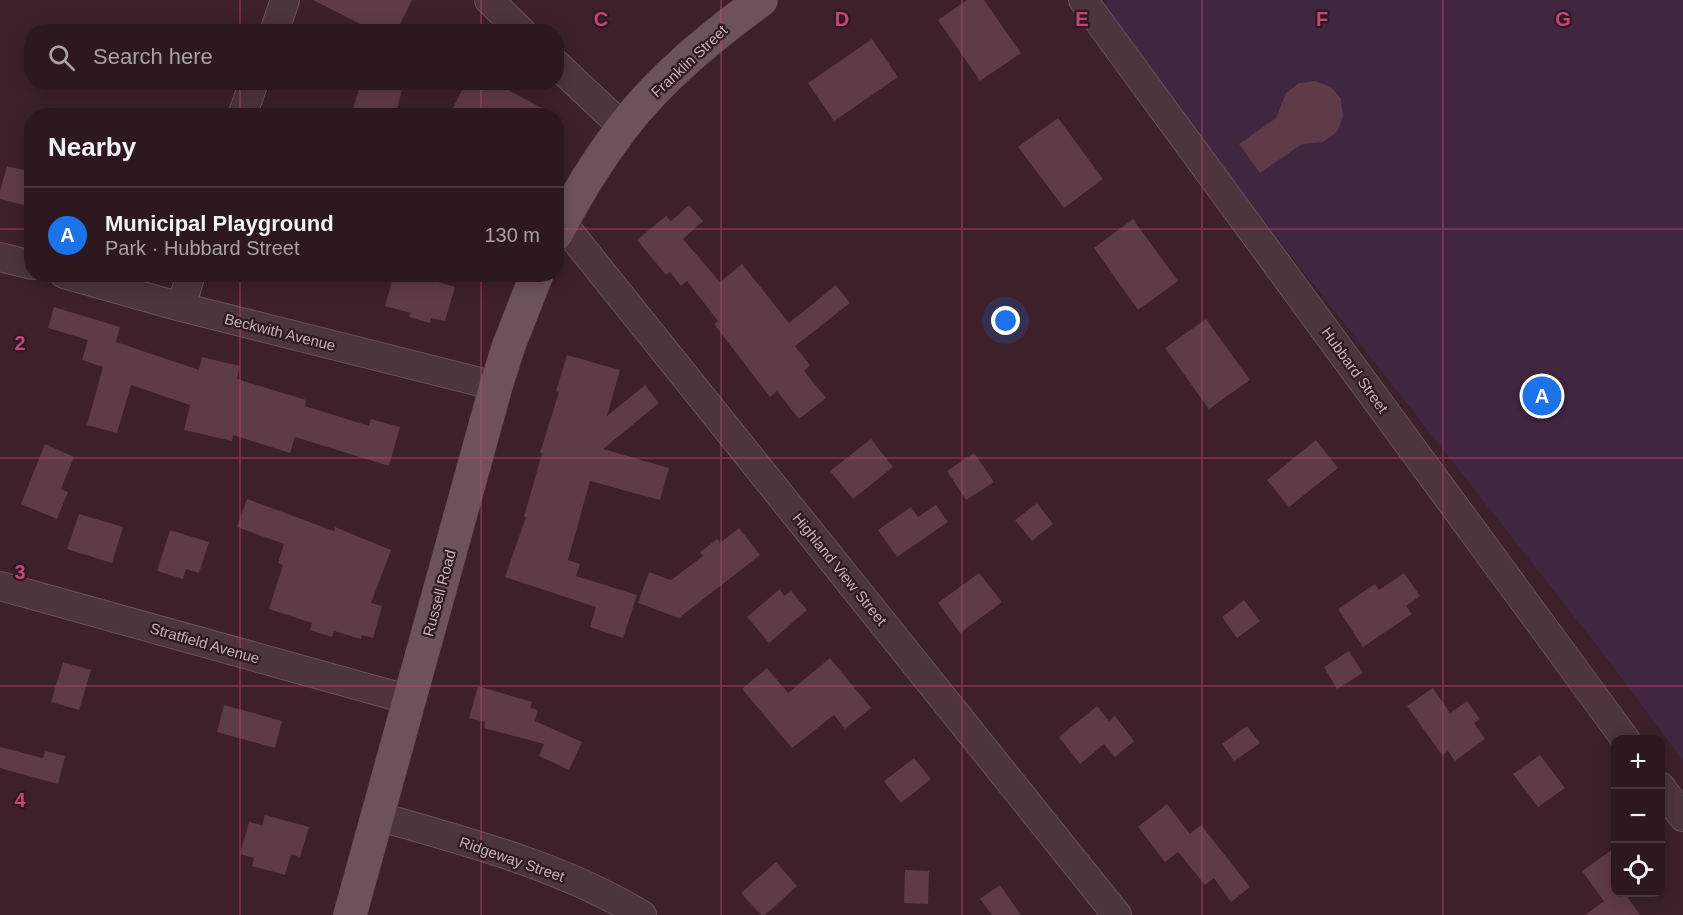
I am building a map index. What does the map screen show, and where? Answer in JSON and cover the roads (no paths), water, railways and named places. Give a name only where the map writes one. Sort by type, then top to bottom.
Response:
[{"type":"main road","name":"Franklin Street","points":[[623,127],[682,64],[705,43],[761,0]]},
{"type":"main road","points":[[564,220],[593,171],[623,127]]},
{"type":"main road","name":"Russell Road","points":[[350,915],[496,386],[509,345],[534,282]]},
{"type":"street","points":[[277,24],[285,0]]},
{"type":"street","points":[[489,0],[514,24]]},
{"type":"street","name":"Hubbard Street","points":[[1083,0],[1622,735]]},
{"type":"street","points":[[564,72],[623,127]]},
{"type":"street","points":[[245,108],[251,90]]},
{"type":"street","name":"Highland View Street","points":[[564,235],[1117,915]]},
{"type":"street","points":[[0,257],[24,264]]},
{"type":"street","name":"Beckwith Avenue","points":[[92,282],[181,307],[496,386]]},
{"type":"street","points":[[181,307],[189,282]]},
{"type":"street","name":"Stratfield Avenue","points":[[0,586],[410,700]]},
{"type":"street","points":[[1662,789],[1683,817]]},
{"type":"street","name":"Ridgeway Street","points":[[377,816],[479,846],[551,871],[621,902],[642,915]]},
{"type":"place","name":"Municipal Playground","points":[[1542,396]]}]
